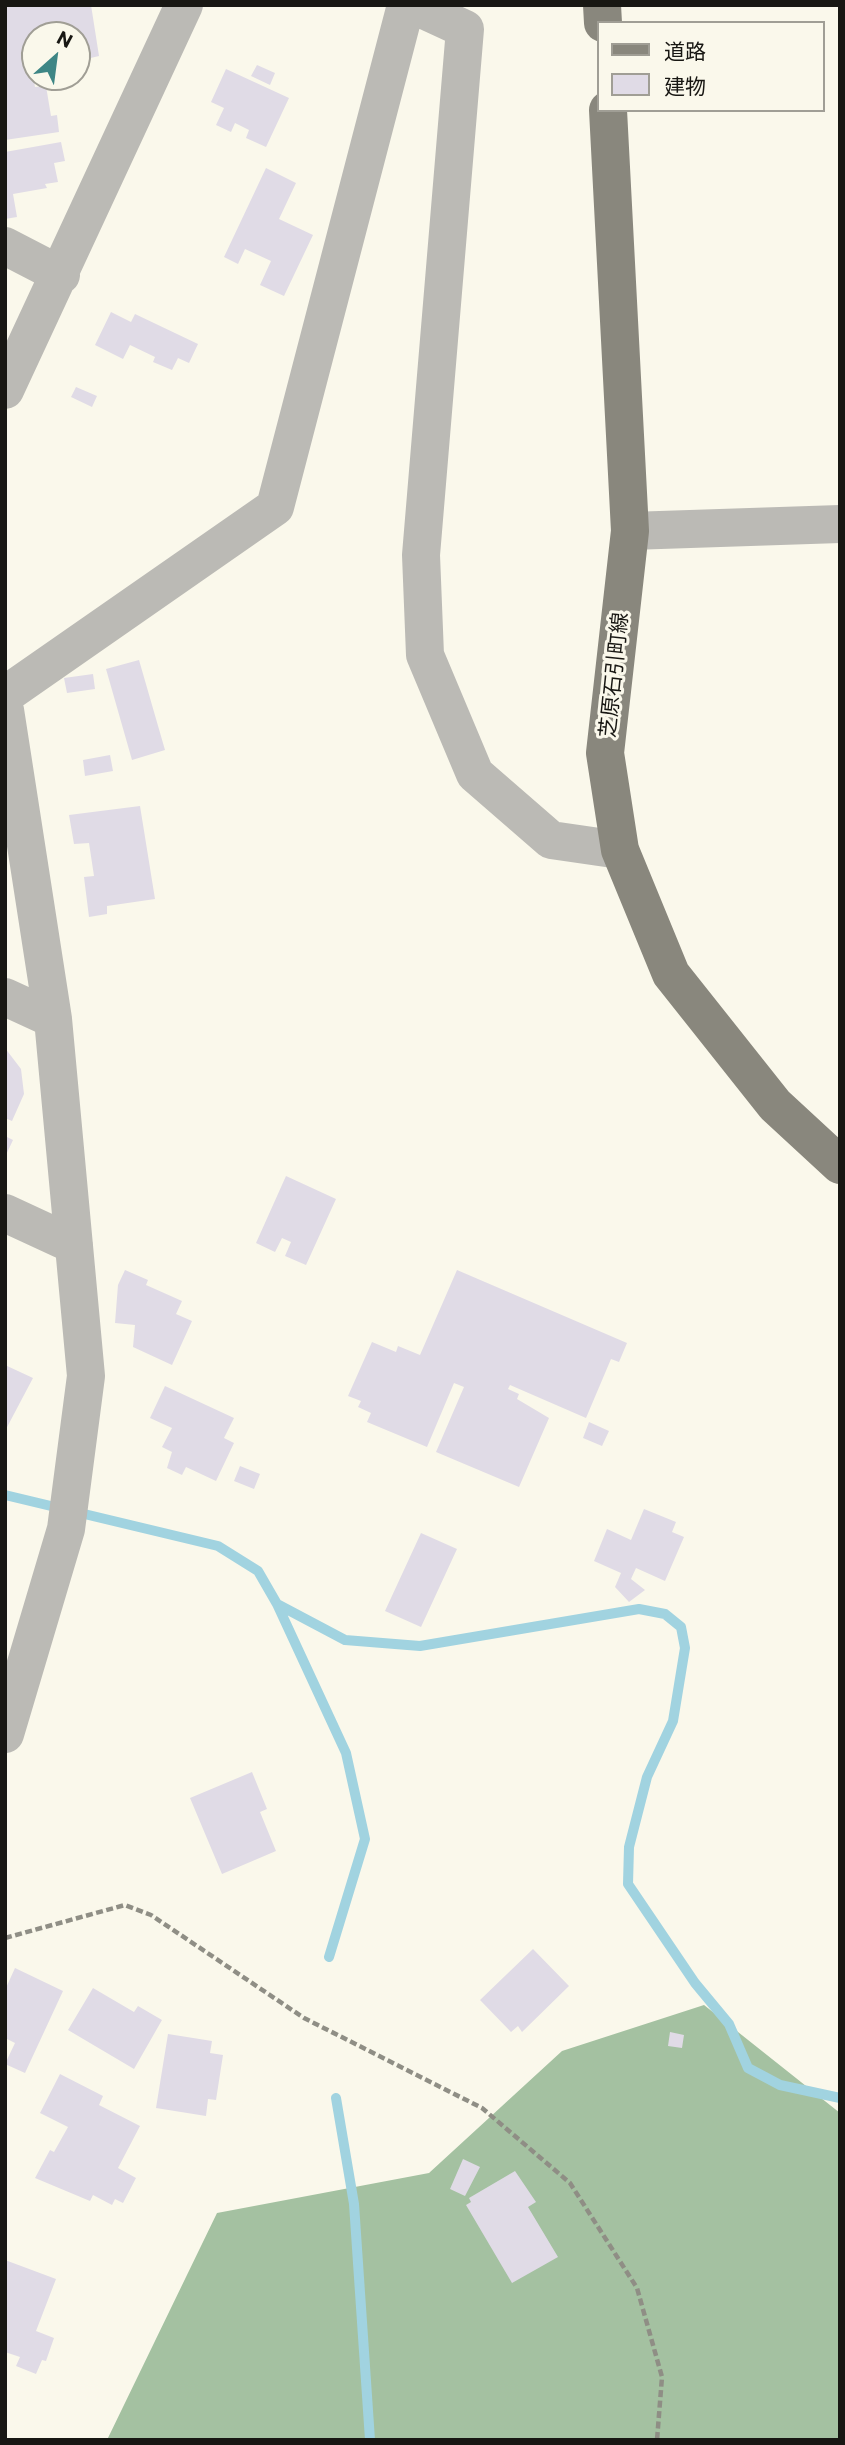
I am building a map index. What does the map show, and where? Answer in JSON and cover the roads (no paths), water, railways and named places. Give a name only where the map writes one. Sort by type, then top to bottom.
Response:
[{"type":"main road","name":"芝原石引町線","points":[[608,112],[630,531],[605,753],[620,850],[671,974],[775,1105],[840,1165]]},
{"type":"street","points":[[5,390],[61,275],[184,5]]},
{"type":"street","points":[[5,695],[275,508],[406,5]]},
{"type":"street","points":[[413,5],[465,29],[421,555],[425,655],[475,775],[551,840],[620,850]]},
{"type":"street","points":[[5,246],[61,275]]},
{"type":"street","points":[[630,531],[840,524]]},
{"type":"street","points":[[5,710],[53,1019],[86,1376],[68,1514],[5,1734]]},
{"type":"street","points":[[5,997],[53,1019]]},
{"type":"street","points":[[5,1213],[74,1245]]},
{"type":"waterway","points":[[5,1495],[218,1546],[258,1571],[277,1604],[346,1753],[365,1839],[329,1957]]},
{"type":"waterway","points":[[277,1604],[345,1640],[420,1646],[639,1609],[665,1614],[681,1627],[685,1648],[673,1721],[647,1777],[629,1847],[628,1884],[695,1983],[729,2024],[748,2068],[780,2085],[840,2098]]},
{"type":"waterway","points":[[336,2098],[354,2204],[370,2440]]}]
